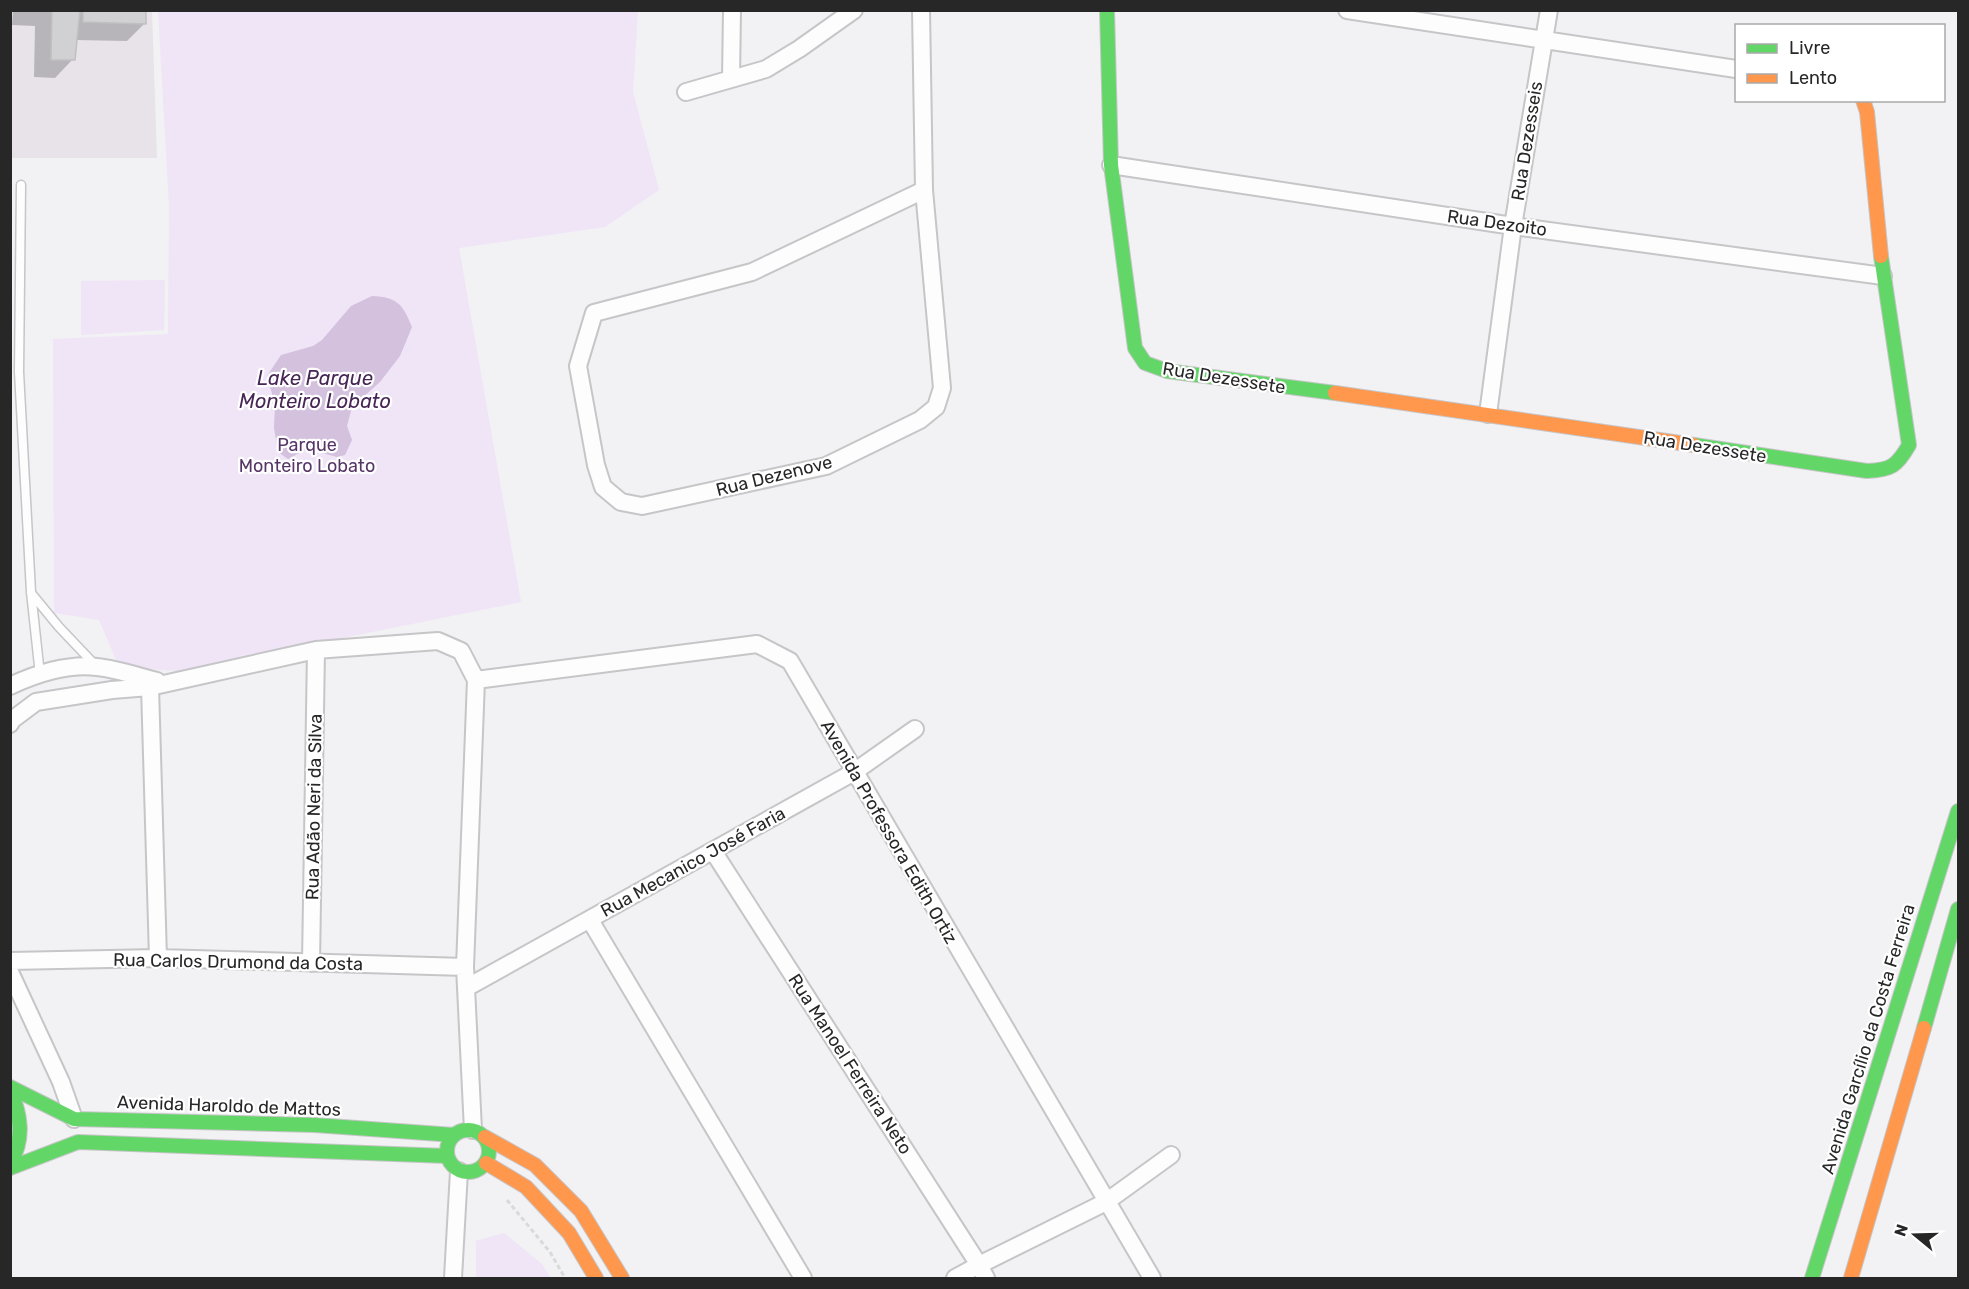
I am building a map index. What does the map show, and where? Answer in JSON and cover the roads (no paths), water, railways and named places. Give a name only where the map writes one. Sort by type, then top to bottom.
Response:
[{"type":"street","points":[[731,79],[732,10]]},
{"type":"street","points":[[686,92],[766,69],[800,49],[854,10]]},
{"type":"street","name":"Rua Dezenove","points":[[921,10],[924,190],[942,387],[936,406],[920,420],[826,466],[642,506],[621,502],[603,487],[596,465],[578,366],[594,313],[752,273],[924,190]]},
{"type":"street","points":[[1107,10],[1111,165]]},
{"type":"street","points":[[1347,10],[1735,69]]},
{"type":"street","name":"Rua Dezesseis","points":[[1488,414],[1513,225],[1549,10]]},
{"type":"street","name":"Rua Dezessete","points":[[1111,165],[1135,348],[1145,363],[1167,371],[1488,414],[1867,471],[1886,471],[1898,464],[1909,445],[1883,276],[1867,112],[1864,102]]},
{"type":"street","name":"Rua Dezoito","points":[[1111,165],[1513,225],[1883,276]]},
{"type":"street","points":[[11,722],[36,702],[158,685],[316,650],[438,641],[461,651],[476,680],[466,988],[479,1133],[490,1150],[486,1163],[474,1172],[459,1171],[453,1167],[447,1156],[447,1147],[454,1135],[460,1131],[479,1133],[535,1165],[581,1211],[622,1278]]},
{"type":"street","name":"Avenida Professora Edith Ortiz","points":[[476,680],[757,644],[790,661],[1152,1278]]},
{"type":"street","name":"Rua Adão Neri da Silva","points":[[311,963],[316,650]]},
{"type":"street","points":[[10,686],[69,668],[96,666],[158,685]]},
{"type":"street","points":[[158,685],[158,958]]},
{"type":"street","name":"Rua Mecanico José Faria","points":[[466,988],[854,772],[915,729]]},
{"type":"street","name":"Avenida Garcílio da Costa Ferreira","points":[[1812,1278],[1959,811]]},
{"type":"street","name":"Rua Manoel Ferreira Neto","points":[[713,851],[982,1272]]},
{"type":"street","points":[[1851,1278],[1959,909]]},
{"type":"street","points":[[590,920],[803,1278]]},
{"type":"street","name":"Rua Carlos Drumond da Costa","points":[[10,961],[158,958],[465,968]]},
{"type":"street","points":[[10,972],[62,1082],[74,1119]]},
{"type":"street","points":[[45,1104],[62,1082]]},
{"type":"street","points":[[10,1088],[20,1110],[21,1135],[10,1166]]},
{"type":"street","name":"Avenida Haroldo de Mattos","points":[[10,1088],[74,1119],[315,1125],[454,1135]]},
{"type":"street","points":[[10,1166],[78,1142],[447,1156]]},
{"type":"street","points":[[955,1278],[982,1272],[1106,1202],[1171,1155]]},
{"type":"street","points":[[486,1163],[526,1186],[569,1233],[596,1278]]},
{"type":"street","points":[[453,1278],[459,1171]]},
{"type":"lane","points":[[21,185],[15,372],[31,592],[40,675]]},
{"type":"lane","points":[[31,592],[59,627],[96,666]]},
{"type":"water","name":"Lake Parque Monteiro Lobato","points":[[372,296],[394,300],[409,319],[412,327],[400,356],[380,382],[352,407],[347,426],[352,440],[345,455],[337,457],[307,449],[288,459],[278,452],[274,428],[275,404],[267,376],[281,355],[313,346],[322,340],[351,306]]},
{"type":"park label","name":"Parque Monteiro Lobato","points":[[307,455]]}]
